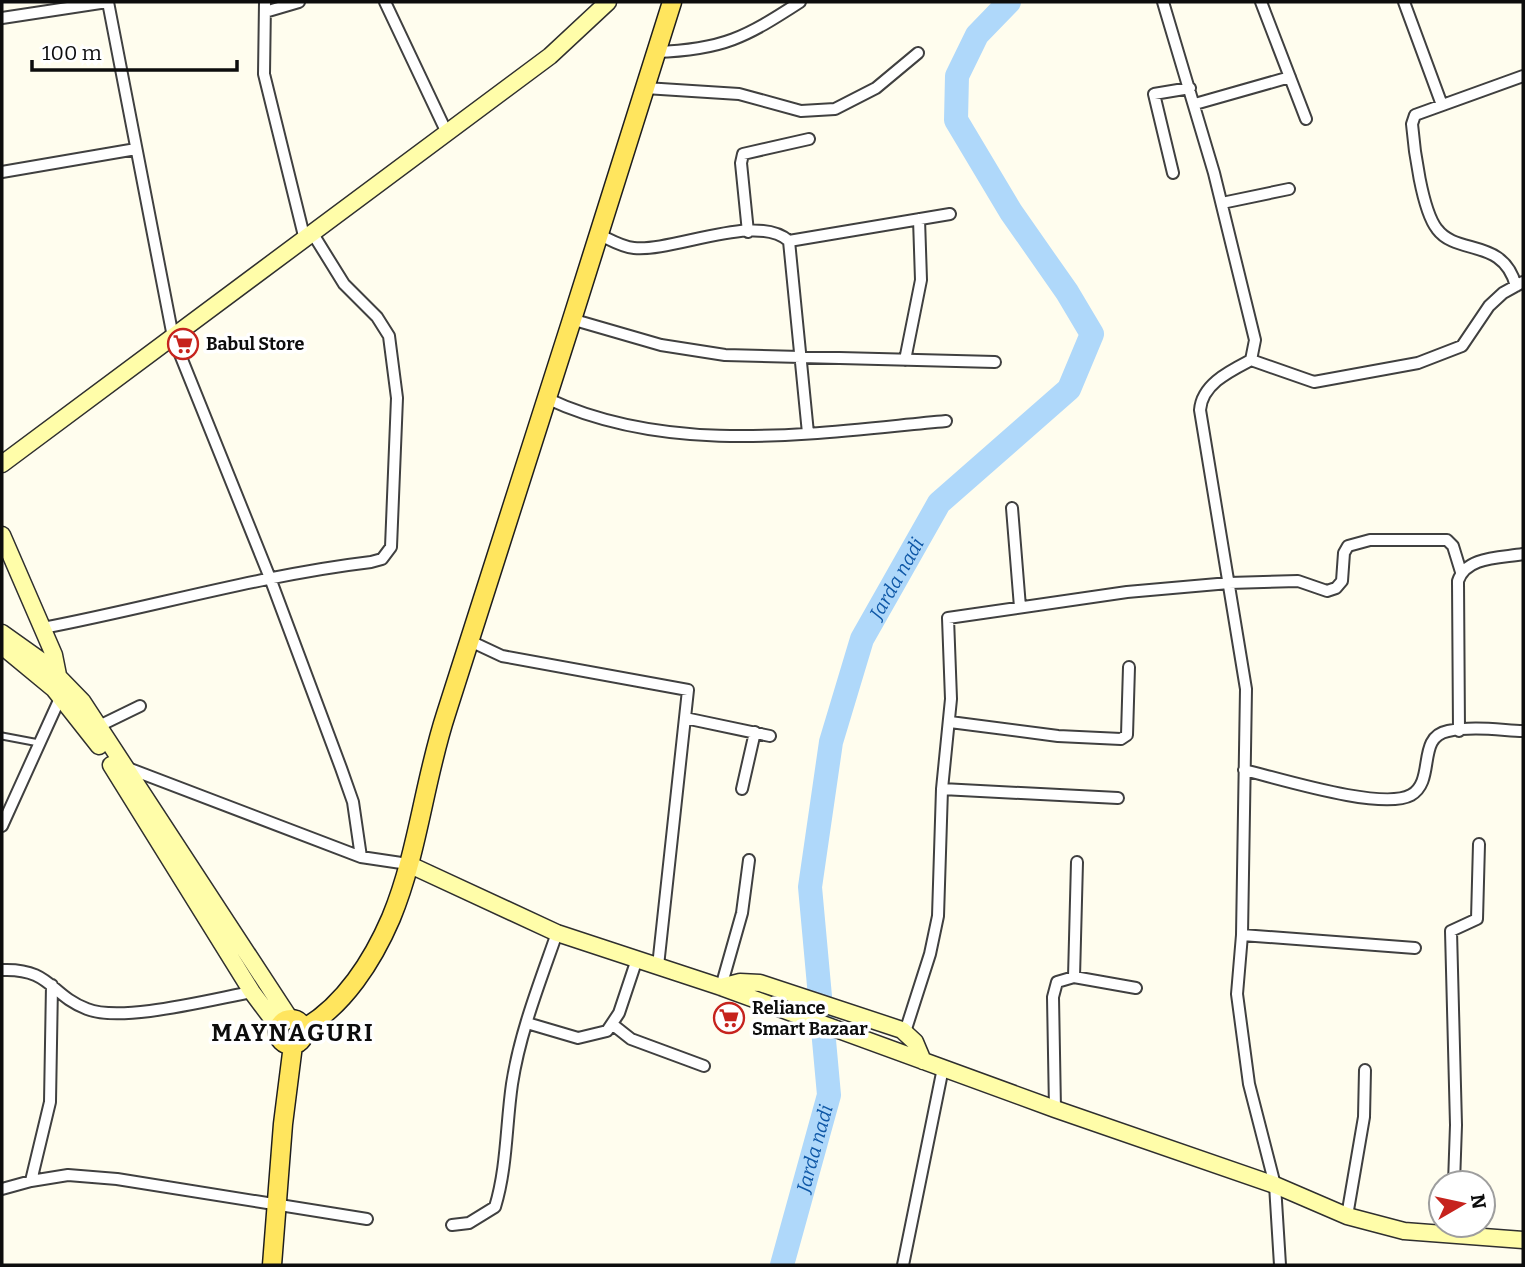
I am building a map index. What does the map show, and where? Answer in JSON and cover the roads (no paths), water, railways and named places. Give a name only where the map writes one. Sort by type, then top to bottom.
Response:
[{"type":"main road","points":[[291,1025],[332,1009],[363,969],[391,917],[408,864],[439,735],[672,2]]},
{"type":"main road","points":[[2,464],[550,56],[602,4]]},
{"type":"main road","points":[[2,535],[43,628],[58,675]]},
{"type":"main road","points":[[2,633],[58,675],[99,726],[302,1039],[293,1045],[272,1265]]},
{"type":"main road","points":[[2,646],[61,696],[94,737],[252,992],[291,1025]]},
{"type":"main road","points":[[408,864],[557,933],[721,987],[1055,1110],[1275,1185],[1347,1216],[1404,1231],[1427,1231]]},
{"type":"main road","points":[[721,987],[747,981],[770,985],[904,1031],[918,1047],[920,1060]]},
{"type":"main road","points":[[1497,1236],[1523,1240]]},
{"type":"street","points":[[2,18],[107,2],[173,337],[270,578],[353,803],[362,858]]},
{"type":"street","points":[[43,628],[284,573],[382,559],[391,548],[394,536],[397,398],[390,336],[377,317],[344,284],[309,237],[264,74],[265,7],[299,2]]},
{"type":"street","points":[[385,2],[447,133]]},
{"type":"street","points":[[656,52],[683,51],[739,39],[800,2]]},
{"type":"street","points":[[1163,2],[1191,88],[1254,326],[1255,351],[1251,360],[1228,372],[1201,400],[1203,430],[1246,690],[1248,717],[1244,770],[1242,935],[1237,994],[1242,1047],[1275,1185],[1280,1265]]},
{"type":"street","points":[[1261,2],[1306,119]]},
{"type":"street","points":[[1404,2],[1442,105]]},
{"type":"street","points":[[645,88],[739,94],[801,111],[835,109],[876,88],[918,53]]},
{"type":"street","points":[[1251,360],[1314,382],[1418,363],[1462,346],[1489,306],[1520,284],[1507,265],[1492,253],[1446,237],[1437,230],[1428,213],[1412,118],[1523,76]]},
{"type":"street","points":[[1195,104],[1290,77]]},
{"type":"street","points":[[1173,173],[1154,94],[1191,88]]},
{"type":"street","points":[[748,232],[741,163],[743,154],[808,139]]},
{"type":"street","points":[[2,172],[136,149]]},
{"type":"street","points":[[1222,203],[1289,189]]},
{"type":"street","points":[[598,234],[631,248],[651,248],[748,232],[770,231],[789,241],[950,214]]},
{"type":"street","points":[[905,360],[920,280],[919,219]]},
{"type":"street","points":[[789,241],[808,433]]},
{"type":"street","points":[[571,319],[628,337],[691,351],[995,362]]},
{"type":"street","points":[[546,398],[602,419],[676,433],[733,437],[946,421]]},
{"type":"street","points":[[1012,508],[1020,607]]},
{"type":"street","points":[[904,1031],[935,936],[942,789],[950,722],[948,618],[1020,607],[1073,603],[1127,592],[1230,583],[1298,581],[1326,591],[1336,588],[1342,581],[1344,553],[1348,545],[1370,540],[1447,540],[1453,546],[1461,572]]},
{"type":"street","points":[[1459,731],[1458,581],[1461,572],[1472,563],[1523,554]]},
{"type":"street","points":[[470,641],[502,656],[688,690],[658,966]]},
{"type":"street","points":[[950,722],[1059,736],[1121,739],[1127,735],[1129,725],[1129,667]]},
{"type":"street","points":[[2,826],[61,696]]},
{"type":"street","points":[[99,726],[140,706]]},
{"type":"street","points":[[685,718],[770,736]]},
{"type":"street","points":[[1244,770],[1353,796],[1397,800],[1419,788],[1424,779],[1427,751],[1436,736],[1459,731],[1523,731]]},
{"type":"street","points":[[742,789],[755,732]]},
{"type":"street","points":[[125,766],[362,858],[408,864]]},
{"type":"street","points":[[942,789],[1118,798]]},
{"type":"street","points":[[1454,1169],[1456,1125],[1451,931],[1474,923],[1477,919],[1479,844]]},
{"type":"street","points":[[721,987],[742,913],[749,860]]},
{"type":"street","points":[[1074,977],[1077,862]]},
{"type":"street","points":[[452,1225],[469,1223],[495,1208],[501,1188],[512,1081],[527,1023],[557,933]]},
{"type":"street","points":[[1242,935],[1415,948]]},
{"type":"street","points":[[527,1023],[578,1038],[607,1031],[619,1013],[636,959]]},
{"type":"street","points":[[2,970],[30,971],[86,1009],[104,1013],[149,1010],[252,992]]},
{"type":"street","points":[[1055,1110],[1053,997],[1057,982],[1074,977],[1136,988]]},
{"type":"street","points":[[31,1181],[50,1102],[52,985]]},
{"type":"street","points":[[612,1024],[631,1039],[704,1066]]},
{"type":"street","points":[[903,1265],[943,1068]]},
{"type":"street","points":[[1347,1216],[1364,1117],[1365,1070]]},
{"type":"street","points":[[2,1189],[68,1175],[117,1179],[367,1219]]},
{"type":"lane","points":[[2,736],[39,743]]},
{"type":"waterway","name":"Jarda nadi","points":[[782,1265],[829,1095],[810,887],[831,742],[862,639],[939,503],[1069,389],[1092,334],[1067,292],[1011,212],[956,120],[957,76],[977,35],[1009,2]]},
{"type":"place","name":"Babul Store","points":[[183,344]]},
{"type":"place","name":"Reliance Smart Bazaar","points":[[729,1018]]},
{"type":"district","name":"MAYNAGURI","points":[[293,1033]]}]
